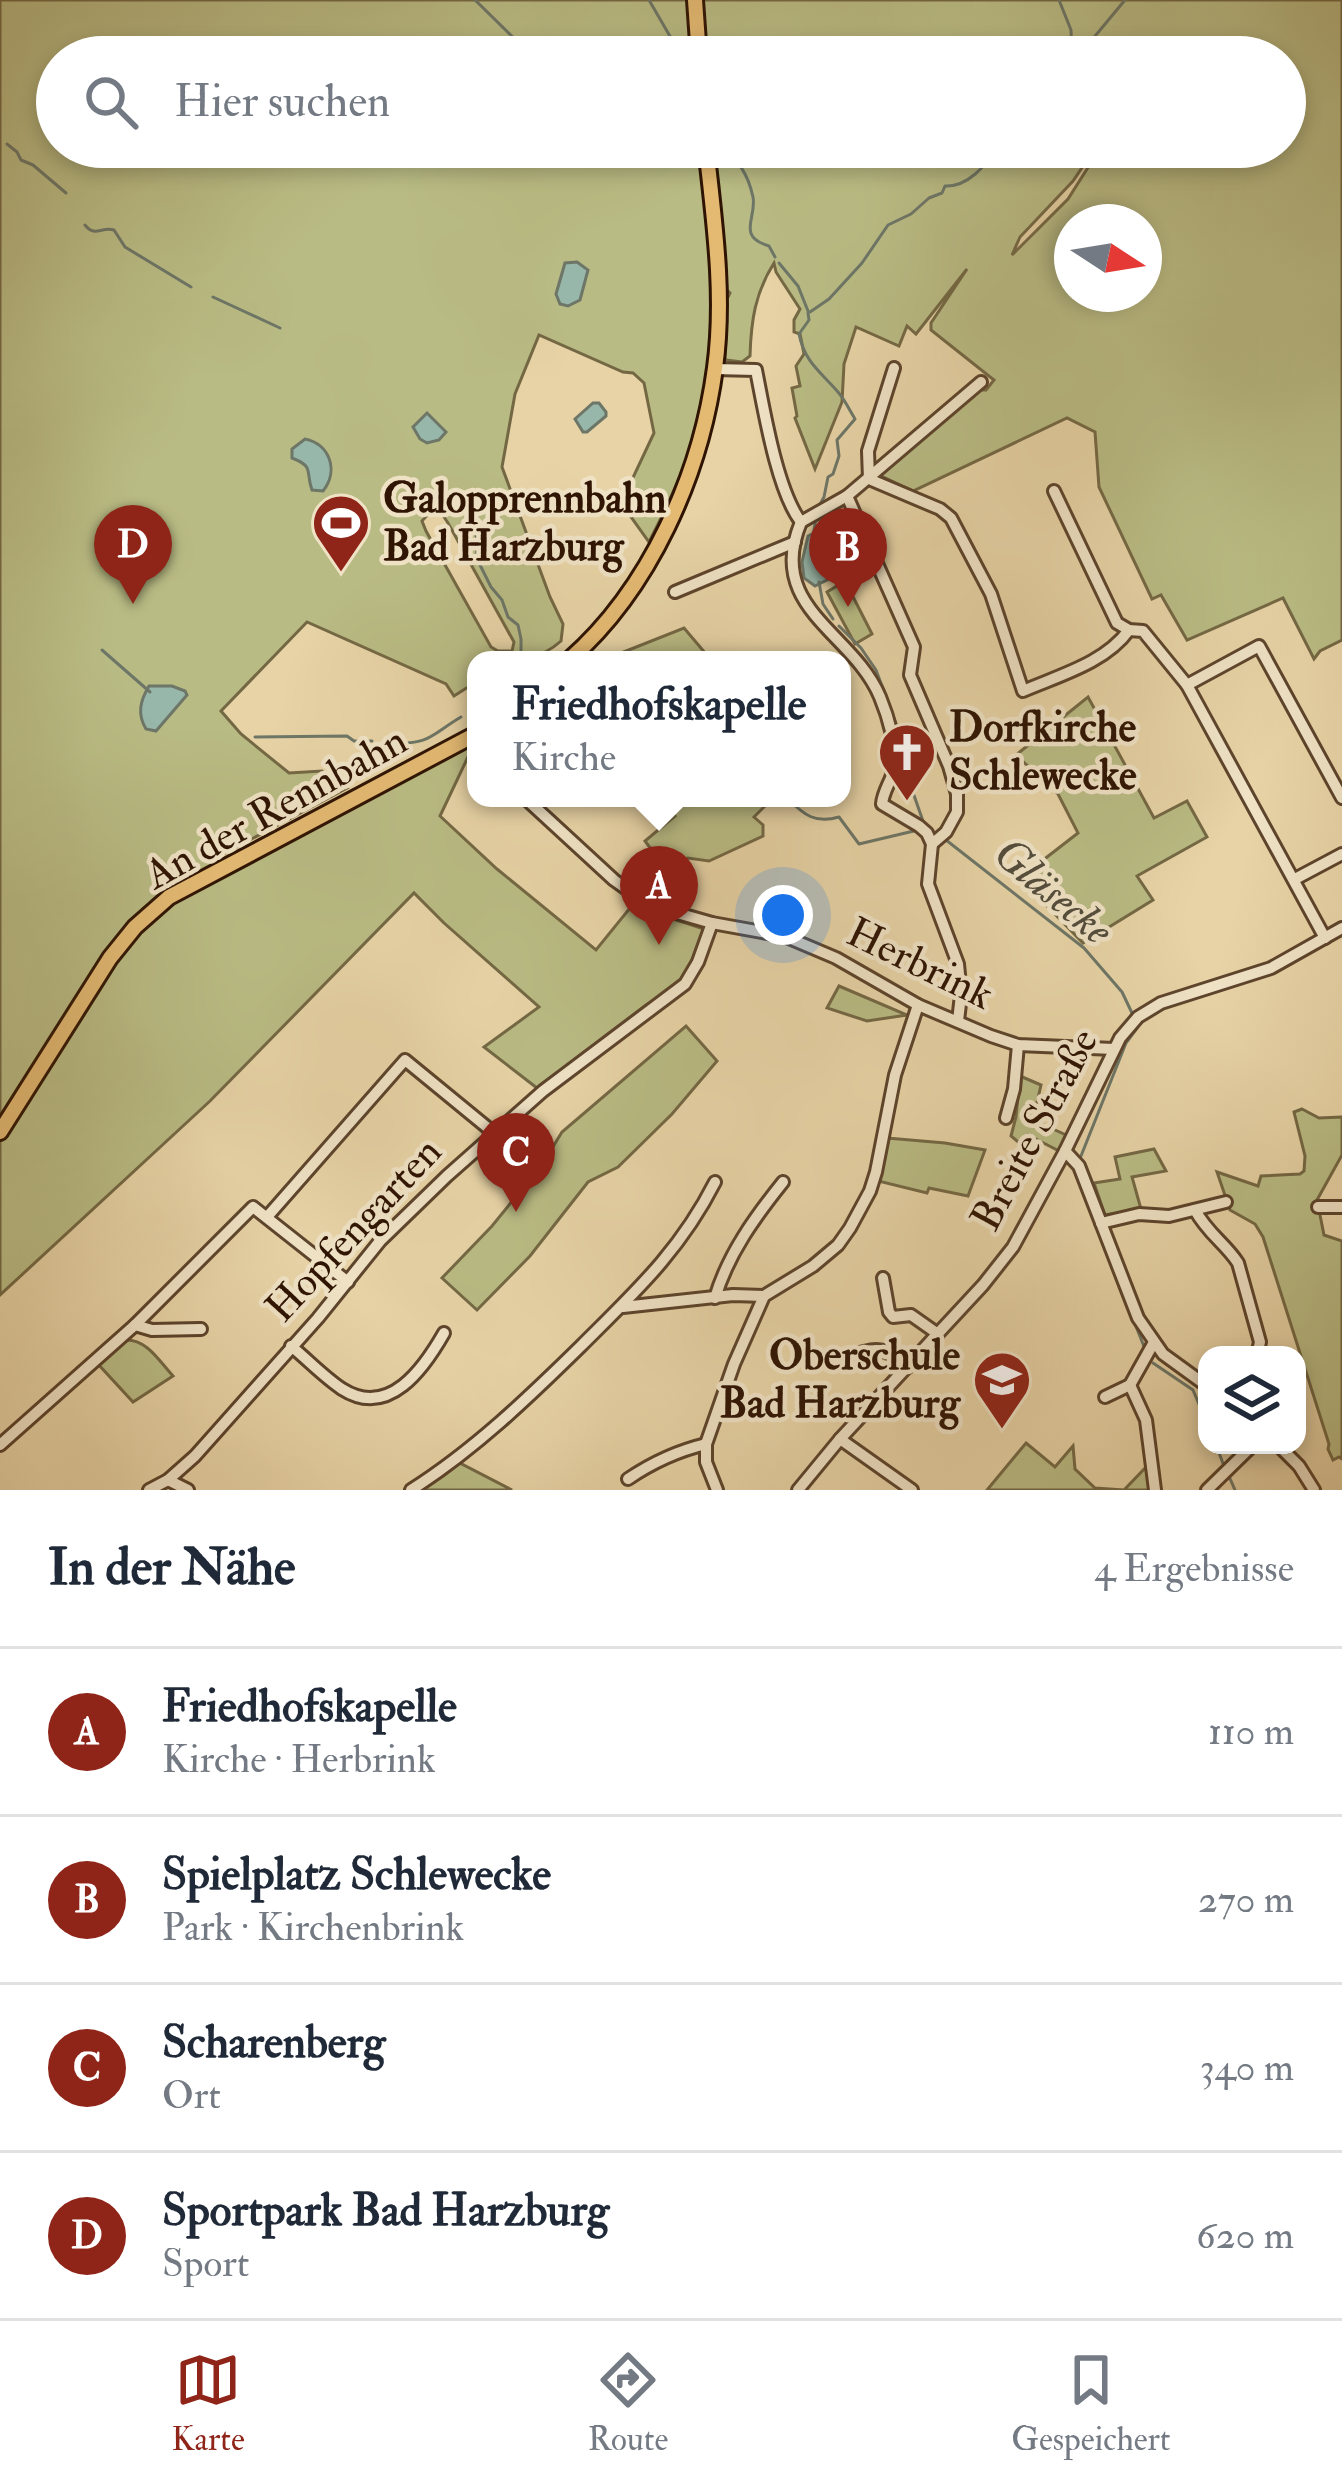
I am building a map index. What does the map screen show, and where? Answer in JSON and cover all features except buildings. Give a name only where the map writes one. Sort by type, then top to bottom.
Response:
[{"type":"main road","points":[[695,0],[698,36]]},
{"type":"main road","points":[[577,651],[614,612],[656,548],[699,441],[715,369],[718,284],[708,168]]},
{"type":"main road","name":"An der Rennbahn","points":[[0,1132],[110,958],[169,896],[467,739]]},
{"type":"street","points":[[869,478],[868,451],[894,368]]},
{"type":"street","points":[[715,369],[755,370],[772,446],[794,512],[810,517]]},
{"type":"street","points":[[845,651],[798,590],[792,572],[795,542],[810,517],[847,496],[981,382]]},
{"type":"street","points":[[869,478],[951,518],[991,594],[1023,691],[1096,659],[1118,645],[1130,630]]},
{"type":"street","points":[[1054,491],[1106,604],[1118,623],[1143,631],[1187,685],[1325,938]]},
{"type":"street","points":[[847,496],[914,647],[910,675],[958,794],[957,812],[932,835],[928,884],[958,964],[958,1022]]},
{"type":"street","points":[[675,592],[795,542]]},
{"type":"street","points":[[1187,685],[1259,646],[1342,798]]},
{"type":"street","points":[[851,657],[880,698],[895,754],[882,804],[932,835]]},
{"type":"street","name":"Herbrink","points":[[535,807],[631,894],[664,910],[784,936],[836,958],[918,1005],[1018,1045],[1114,1049]]},
{"type":"street","points":[[1295,879],[1342,854]]},
{"type":"street","name":"Hopfengarten","points":[[149,1490],[195,1456],[380,1241],[494,1133],[677,992],[698,962],[712,923]]},
{"type":"street","name":"Breite Straße","points":[[798,1490],[1013,1247],[1114,1049],[1138,1017],[1154,1006],[1263,971],[1342,928]]},
{"type":"street","points":[[717,1490],[706,1462],[706,1444],[719,1402],[764,1296],[838,1245],[870,1191],[896,1075],[918,1005]]},
{"type":"street","points":[[1006,1118],[1018,1045]]},
{"type":"street","points":[[267,1216],[405,1060],[494,1133]]},
{"type":"street","points":[[1066,1151],[1079,1166],[1138,1318],[1154,1344],[1198,1380]]},
{"type":"street","points":[[411,1490],[485,1436],[644,1286],[697,1216],[715,1182]]},
{"type":"street","points":[[716,1298],[752,1222],[783,1182]]},
{"type":"street","points":[[1101,1223],[1139,1214],[1169,1216],[1226,1202]]},
{"type":"street","points":[[1318,1207],[1342,1208]]},
{"type":"street","points":[[0,1445],[134,1325],[254,1208],[348,1282]]},
{"type":"street","points":[[1195,1210],[1206,1230],[1238,1263],[1259,1346]]},
{"type":"street","points":[[883,1277],[893,1317],[911,1315],[938,1334]]},
{"type":"street","points":[[620,1308],[764,1296]]},
{"type":"street","points":[[134,1325],[152,1330],[201,1329]]},
{"type":"street","points":[[291,1346],[343,1389],[360,1396],[381,1396],[403,1388],[444,1333]]},
{"type":"street","points":[[1105,1397],[1130,1385],[1154,1344]]},
{"type":"street","points":[[838,1361],[883,1349],[908,1367]]},
{"type":"street","points":[[1130,1385],[1146,1420],[1155,1490]]},
{"type":"street","points":[[840,1439],[912,1490]]},
{"type":"street","points":[[628,1480],[654,1462],[706,1444]]},
{"type":"street","points":[[1207,1490],[1244,1454]]},
{"type":"street","points":[[1287,1454],[1314,1490]]},
{"type":"street","points":[[168,1480],[188,1490]]},
{"type":"green space","points":[[0,0],[688,0],[691,36],[36,36],[36,168],[703,168],[712,287],[710,369],[695,437],[649,542],[621,503],[654,433],[644,383],[633,373],[539,335],[515,394],[502,467],[563,624],[561,641],[545,651],[512,651],[514,642],[442,514],[430,512],[422,521],[426,531],[491,647],[498,651],[467,651],[467,688],[454,696],[446,684],[307,622],[221,711],[289,773],[322,771],[347,788],[216,858],[205,873],[467,744],[467,759],[440,816],[596,950],[634,903],[704,929],[688,970],[674,988],[537,1088],[484,1047],[539,1007],[414,893],[210,1101],[0,1295]]},
{"type":"green space","points":[[702,0],[1342,0],[1342,640],[1314,659],[1283,598],[1187,640],[1161,595],[1152,599],[1099,487],[1095,432],[1067,418],[913,491],[877,474],[975,390],[986,390],[994,380],[931,330],[967,269],[916,334],[907,326],[899,346],[856,327],[844,364],[842,402],[815,469],[795,418],[792,388],[800,386],[796,366],[804,354],[800,334],[794,332],[800,309],[774,263],[755,308],[750,356],[742,362],[725,358],[724,305],[730,293],[724,287],[715,168],[1082,168],[1020,237],[1012,255],[1054,213],[1054,312],[1162,312],[1162,204],[1063,204],[1088,168],[1306,168],[1306,36],[705,36]]},
{"type":"green space","points":[[845,581],[872,634],[855,644],[827,592]]},
{"type":"green space","points":[[684,628],[703,651],[626,651]]},
{"type":"green space","points":[[1088,697],[1154,818],[1187,801],[1207,837],[1137,876],[1153,900],[1083,943],[1020,878],[1078,833],[1058,794],[1016,755]]},
{"type":"green space","points":[[668,807],[764,807],[754,817],[763,825],[763,836],[709,861],[688,858],[653,893],[643,886],[662,864],[645,841],[675,816]]},
{"type":"green space","points":[[839,986],[907,1015],[867,1021],[827,1008]]},
{"type":"green space","points":[[686,1026],[717,1061],[618,1167],[588,1182],[530,1256],[477,1310],[442,1278],[492,1226],[562,1132]]},
{"type":"green space","points":[[1020,1076],[1041,1085],[1033,1120],[1066,1135],[1059,1151],[1028,1135],[1022,1145],[1011,1136]]},
{"type":"green space","points":[[1302,1109],[1319,1118],[1342,1117],[1342,1155],[1317,1200],[1324,1235],[1342,1241],[1342,1459],[1333,1460],[1328,1449],[1306,1372],[1306,1346],[1298,1346],[1263,1237],[1255,1224],[1230,1210],[1217,1172],[1258,1186],[1261,1176],[1304,1171],[1294,1112]]},
{"type":"green space","points":[[887,1138],[985,1150],[968,1196],[929,1188],[927,1193],[878,1181]]},
{"type":"green space","points":[[1154,1149],[1166,1171],[1132,1177],[1141,1209],[1105,1215],[1094,1183],[1120,1179],[1115,1157]]},
{"type":"green space","points":[[125,1340],[146,1347],[173,1376],[133,1402],[98,1364]]},
{"type":"green space","points":[[1026,1443],[1055,1467],[1073,1446],[1075,1469],[1095,1488],[1124,1490],[987,1490]]},
{"type":"green space","points":[[460,1463],[512,1490],[422,1490]]},
{"type":"green space","points":[[1148,1465],[1152,1490],[1124,1490]]},
{"type":"shaded area","points":[[577,262],[588,270],[580,300],[560,304],[556,294],[565,263]]},
{"type":"shaded area","points":[[599,403],[606,416],[583,432],[575,419]]},
{"type":"shaded area","points":[[427,413],[446,432],[427,443],[413,427]]},
{"type":"shaded area","points":[[305,439],[321,446],[329,459],[330,475],[323,491],[312,490],[307,467],[292,458],[292,449]]},
{"type":"shaded area","points":[[812,534],[825,546],[830,566],[829,579],[815,586],[804,578],[802,562]]},
{"type":"shaded area","points":[[149,686],[172,686],[187,695],[156,731],[146,729],[141,718]]},
{"type":"waterway","name":"Gläsecke","points":[[475,0],[512,36]]},
{"type":"waterway","points":[[649,0],[670,36]]},
{"type":"waterway","points":[[1059,0],[1071,36]]},
{"type":"waterway","points":[[1095,36],[1125,0]]},
{"type":"waterway","points":[[7,144],[36,168]]},
{"type":"waterway","points":[[37,168],[66,193]]},
{"type":"waterway","name":"Gläsecke","points":[[741,168],[753,197],[750,232],[775,257]]},
{"type":"waterway","points":[[810,312],[862,263],[888,225],[942,193],[945,186],[968,179],[982,168]]},
{"type":"waterway","points":[[85,225],[92,231],[114,230],[125,247],[191,287]]},
{"type":"waterway","name":"Gläsecke","points":[[779,263],[798,286],[808,311]]},
{"type":"waterway","points":[[213,297],[280,328]]},
{"type":"waterway","name":"Gläsecke","points":[[808,313],[809,320],[799,334],[805,352],[855,419],[837,440],[839,456],[818,508]]},
{"type":"waterway","name":"Gläsecke","points":[[813,537],[816,518]]},
{"type":"waterway","points":[[476,526],[477,559],[508,617],[518,625],[521,651]]},
{"type":"waterway","name":"Gläsecke","points":[[819,582],[823,604],[833,619]]},
{"type":"waterway","name":"Gläsecke","points":[[839,626],[876,670],[924,824]]},
{"type":"waterway","name":"Gläsecke","points":[[102,650],[150,692]]},
{"type":"waterway","name":"Gläsecke","points":[[393,743],[423,740],[461,717]]},
{"type":"waterway","name":"Gläsecke","points":[[255,737],[347,736],[372,741]]},
{"type":"waterway","name":"Gläsecke","points":[[797,807],[810,816],[839,817],[859,844],[918,830]]},
{"type":"waterway","name":"Gläsecke","points":[[946,840],[1084,948],[1122,992],[1132,1013]]},
{"type":"waterway","name":"Gläsecke","points":[[1081,1156],[1126,1043],[1137,1028]]},
{"type":"waterway","name":"Gläsecke","points":[[1116,1276],[1145,1349]]},
{"type":"waterway","name":"Gläsecke","points":[[1153,1363],[1193,1390],[1198,1402]]},
{"type":"waterway","name":"Gläsecke","points":[[1219,1454],[1224,1466]]},
{"type":"waterway","name":"Gläsecke","points":[[1228,1474],[1235,1490]]},
{"type":"place","name":"Galopprennbahn Bad Harzburg","points":[[341,574]]},
{"type":"place","name":"Sportpark Bad Harzburg","points":[[133,604]]},
{"type":"place","name":"Spielplatz Schlewecke","points":[[848,607]]},
{"type":"place","name":"Dorfkirche Schlewecke","points":[[907,803]]},
{"type":"place","name":"Friedhofskapelle","points":[[659,945]]},
{"type":"place","name":"Scharenberg","points":[[516,1212]]},
{"type":"place","name":"Oberschule Bad Harzburg","points":[[1002,1431]]}]
